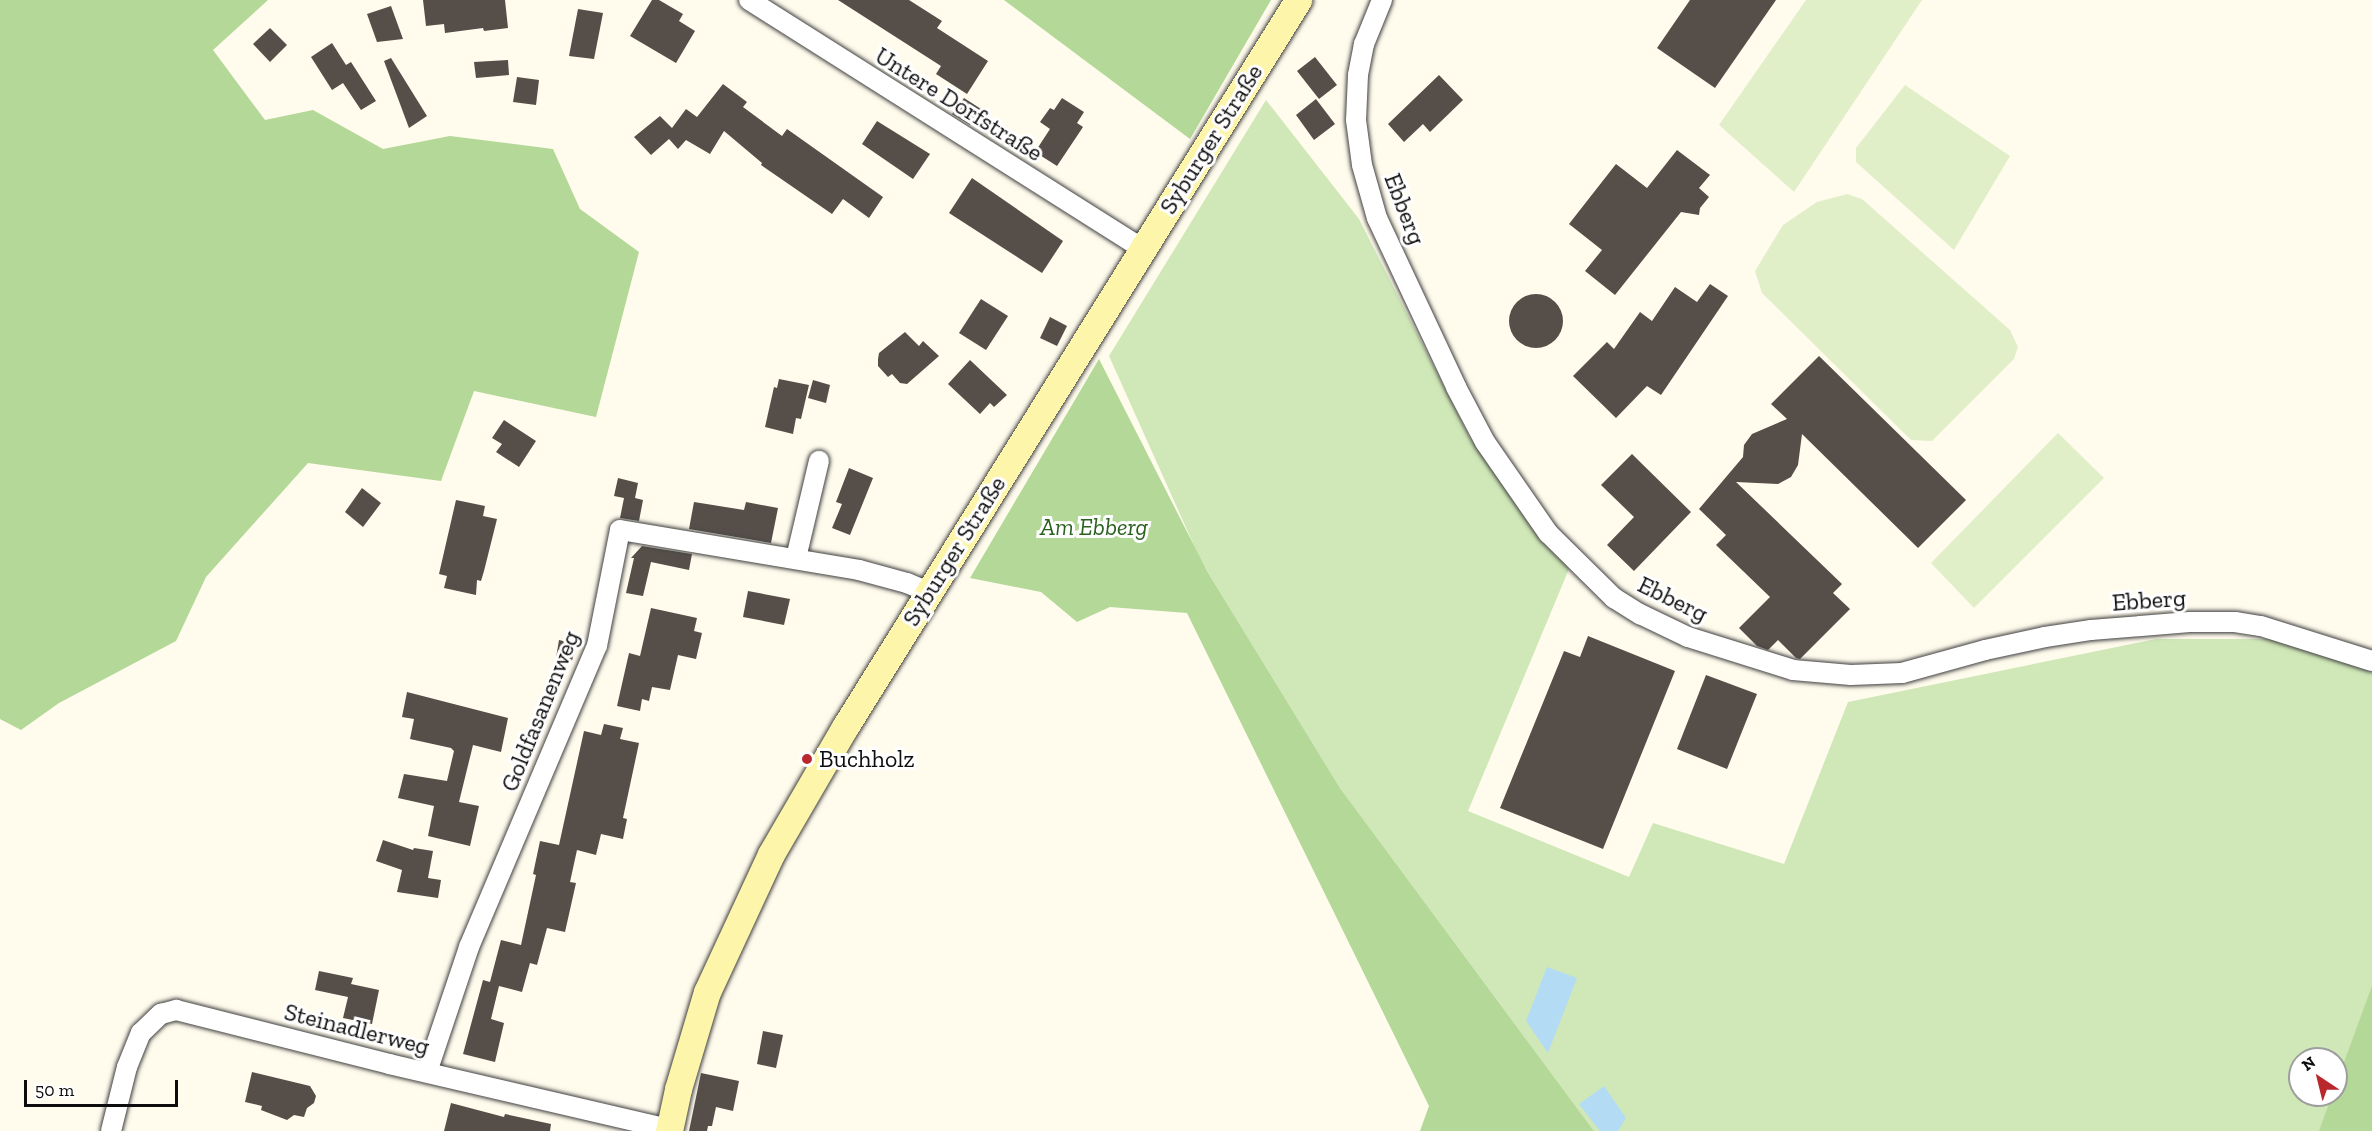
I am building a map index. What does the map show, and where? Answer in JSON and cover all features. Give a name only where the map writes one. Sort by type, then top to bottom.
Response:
[{"type":"street","name":"Untere Dorfstraße","points":[[749,0],[1143,249]]},
{"type":"street","name":"Syburger Straße","points":[[669,1130],[690,1047],[708,992],[741,917],[801,801],[928,592],[1298,0]]},
{"type":"street","name":"Ebberg","points":[[1382,0],[1364,44],[1358,75],[1356,120],[1362,165],[1377,218],[1456,387],[1485,442],[1548,533],[1614,598],[1640,614],[1688,637],[1793,670],[1851,675],[1902,673],[1985,650],[2045,637],[2102,629],[2190,622],[2235,622],[2261,626],[2372,661]]},
{"type":"street","points":[[796,558],[819,461]]},
{"type":"street","name":"Goldfasanenweg","points":[[427,1072],[469,947],[597,646],[621,530],[796,558],[898,580],[928,592]]},
{"type":"street","name":"Steinadlerweg","points":[[111,1131],[127,1067],[141,1033],[161,1014],[176,1010],[669,1130]]},
{"type":"green space","points":[[0,0],[268,0],[213,50],[265,120],[313,110],[383,149],[450,136],[553,149],[580,209],[639,252],[596,417],[474,391],[441,481],[308,463],[206,577],[176,641],[59,703],[21,730],[0,719]]},
{"type":"green space","points":[[1004,0],[1271,0],[1190,139]]},
{"type":"green space","points":[[1806,0],[1922,0],[1794,192],[1719,125]]},
{"type":"green space","points":[[1905,85],[2010,156],[1954,250],[1856,162],[1856,148]]},
{"type":"green space","points":[[1266,100],[1359,219],[1470,438],[1569,569],[1468,811],[1629,877],[1653,823],[1784,864],[1848,702],[2156,639],[2274,639],[2372,670],[2372,994],[2348,1059],[2348,1047],[2288,1047],[2288,1107],[2330,1107],[2321,1131],[1594,1131],[1340,788],[1201,561],[1109,356]]},
{"type":"green space","points":[[1847,194],[1862,199],[2010,330],[2018,347],[2014,359],[1932,441],[1911,440],[1762,293],[1755,271],[1783,225],[1817,202]]},
{"type":"green space","name":"Am Ebberg","points":[[1099,359],[1207,571],[1340,788],[1594,1131],[1420,1131],[1429,1106],[1187,613],[1110,607],[1077,622],[1041,592],[970,578]]},
{"type":"green space","points":[[2058,433],[2104,478],[1974,608],[1931,563]]},
{"type":"green space","points":[[2372,986],[2372,1131],[2319,1131],[2328,1107],[2348,1107],[2348,1051]]},
{"type":"water","points":[[1547,967],[1577,978],[1548,1053],[1526,1021]]},
{"type":"water","points":[[1604,1086],[1626,1118],[1618,1131],[1600,1131],[1579,1104]]},
{"type":"building","points":[[423,0],[505,0],[508,28],[484,31],[483,28],[445,33],[444,24],[426,26]]},
{"type":"building","points":[[652,0],[659,0],[683,14],[679,21],[695,31],[676,63],[630,36]]},
{"type":"building","points":[[838,0],[909,0],[942,21],[937,28],[988,61],[967,94],[936,74],[941,66]]},
{"type":"building","points":[[1690,0],[1776,0],[1715,88],[1657,48]]},
{"type":"building","points":[[391,6],[403,39],[377,42],[367,14]]},
{"type":"building","points":[[578,9],[603,13],[594,59],[569,56]]},
{"type":"building","points":[[270,28],[287,45],[270,62],[253,44]]},
{"type":"building","points":[[332,43],[346,65],[351,62],[376,101],[361,110],[343,83],[332,90],[311,57]]},
{"type":"building","points":[[1315,57],[1337,85],[1319,99],[1297,71]]},
{"type":"building","points":[[391,58],[427,116],[409,128],[384,61]]},
{"type":"building","points":[[508,60],[509,75],[476,78],[474,62]]},
{"type":"building","points":[[1439,75],[1463,100],[1430,132],[1423,124],[1404,142],[1388,124]]},
{"type":"building","points":[[517,77],[539,80],[536,105],[513,102]]},
{"type":"building","points":[[723,84],[747,102],[743,107],[782,136],[787,129],[883,197],[869,218],[843,199],[832,214],[761,165],[762,163],[724,131],[710,154],[686,140],[678,149],[669,139],[651,155],[634,137],[660,116],[672,128],[686,109],[697,117]]},
{"type":"building","points":[[964,98],[981,109],[970,125],[952,114]]},
{"type":"building","points":[[1062,98],[1084,112],[1077,123],[1083,127],[1057,166],[1035,152],[1050,129],[1040,122],[1050,108],[1054,110]]},
{"type":"building","points":[[1316,99],[1335,124],[1314,140],[1296,115]]},
{"type":"building","points":[[877,121],[930,154],[913,179],[862,144]]},
{"type":"building","points":[[1677,150],[1710,175],[1699,188],[1709,197],[1700,208],[1699,215],[1681,212],[1615,295],[1585,271],[1602,250],[1569,224],[1616,164],[1647,188]]},
{"type":"building","points":[[972,178],[1063,241],[1042,273],[949,213]]},
{"type":"building","points":[[1710,284],[1728,296],[1661,395],[1647,386],[1616,418],[1573,376],[1607,342],[1614,349],[1640,312],[1652,321],[1675,287],[1697,302]]},
{"type":"building","points":[[1536,294],[1546,296],[1555,302],[1561,311],[1563,321],[1561,331],[1555,340],[1546,346],[1536,348],[1526,346],[1517,340],[1511,331],[1509,321],[1511,311],[1517,302],[1526,296]]},
{"type":"building","points":[[981,299],[1008,316],[986,350],[959,333]]},
{"type":"building","points":[[1050,317],[1067,326],[1057,346],[1040,338]]},
{"type":"building","points":[[905,332],[919,346],[923,341],[939,356],[907,384],[900,383],[892,374],[888,377],[878,366],[879,353]]},
{"type":"building","points":[[1819,356],[1966,500],[1918,548],[1802,434],[1798,465],[1791,477],[1778,484],[1736,482],[1842,584],[1833,593],[1850,609],[1800,659],[1796,658],[1778,640],[1768,650],[1757,646],[1739,628],[1770,597],[1716,545],[1726,535],[1699,509],[1743,457],[1744,445],[1752,434],[1787,419],[1771,404]]},
{"type":"building","points":[[970,360],[1007,395],[994,407],[990,403],[980,414],[948,384]]},
{"type":"building","points":[[779,379],[809,385],[801,419],[796,418],[793,434],[765,427],[774,387],[777,388]]},
{"type":"building","points":[[813,380],[830,385],[826,403],[808,398]]},
{"type":"building","points":[[504,420],[536,441],[519,467],[496,452],[502,444],[492,438]]},
{"type":"building","points":[[1632,454],[1691,512],[1634,571],[1607,545],[1634,517],[1601,485]]},
{"type":"building","points":[[849,468],[873,478],[850,535],[832,528],[842,504],[836,502]]},
{"type":"building","points":[[618,478],[638,483],[635,498],[643,500],[639,521],[620,518],[624,498],[614,496]]},
{"type":"building","points":[[362,488],[381,503],[363,527],[345,512]]},
{"type":"building","points":[[456,500],[485,506],[483,516],[497,519],[481,581],[477,580],[476,595],[444,588],[447,576],[439,574]]},
{"type":"building","points":[[694,502],[744,510],[746,502],[778,508],[771,543],[689,529]]},
{"type":"building","points":[[642,546],[692,554],[689,570],[651,562],[643,596],[626,593],[634,558],[631,558]]},
{"type":"building","points":[[748,591],[790,599],[784,625],[743,617]]},
{"type":"building","points":[[651,608],[697,618],[694,631],[702,633],[696,659],[678,655],[670,690],[652,687],[649,701],[642,699],[640,711],[617,706],[629,653],[640,656]]},
{"type":"building","points":[[1588,636],[1675,671],[1603,849],[1500,808],[1564,651],[1580,657]]},
{"type":"building","points":[[559,640],[576,644],[572,661],[556,658]]},
{"type":"building","points":[[1706,675],[1757,694],[1727,769],[1677,749]]},
{"type":"building","points":[[407,692],[508,718],[501,752],[473,745],[459,802],[479,806],[470,846],[428,836],[434,806],[398,798],[404,774],[447,781],[454,751],[451,748],[410,739],[414,719],[402,717]]},
{"type":"building","points":[[604,724],[623,728],[620,739],[639,743],[623,818],[627,819],[623,839],[601,834],[596,855],[577,850],[570,882],[576,883],[565,932],[547,928],[537,965],[530,963],[522,992],[499,986],[491,1019],[504,1023],[495,1062],[463,1054],[483,980],[490,982],[501,940],[521,945],[536,875],[533,874],[540,841],[559,845],[584,731],[601,735]]},
{"type":"building","points":[[383,840],[413,850],[414,848],[433,851],[428,878],[441,880],[438,898],[397,892],[402,870],[376,861]]},
{"type":"building","points":[[319,971],[353,978],[351,984],[379,990],[372,1024],[343,1018],[348,997],[315,990]]},
{"type":"building","points":[[763,1031],[783,1035],[776,1068],[757,1064]]},
{"type":"building","points":[[252,1072],[310,1086],[316,1096],[314,1103],[307,1108],[304,1117],[294,1115],[287,1120],[261,1110],[262,1106],[245,1102]]},
{"type":"building","points":[[701,1073],[739,1081],[733,1111],[716,1107],[712,1126],[708,1126],[707,1131],[689,1131]]},
{"type":"building","points":[[451,1103],[504,1117],[505,1114],[551,1124],[550,1131],[444,1131]]},
{"type":"place","name":"Buchholz","points":[[807,759]]}]
